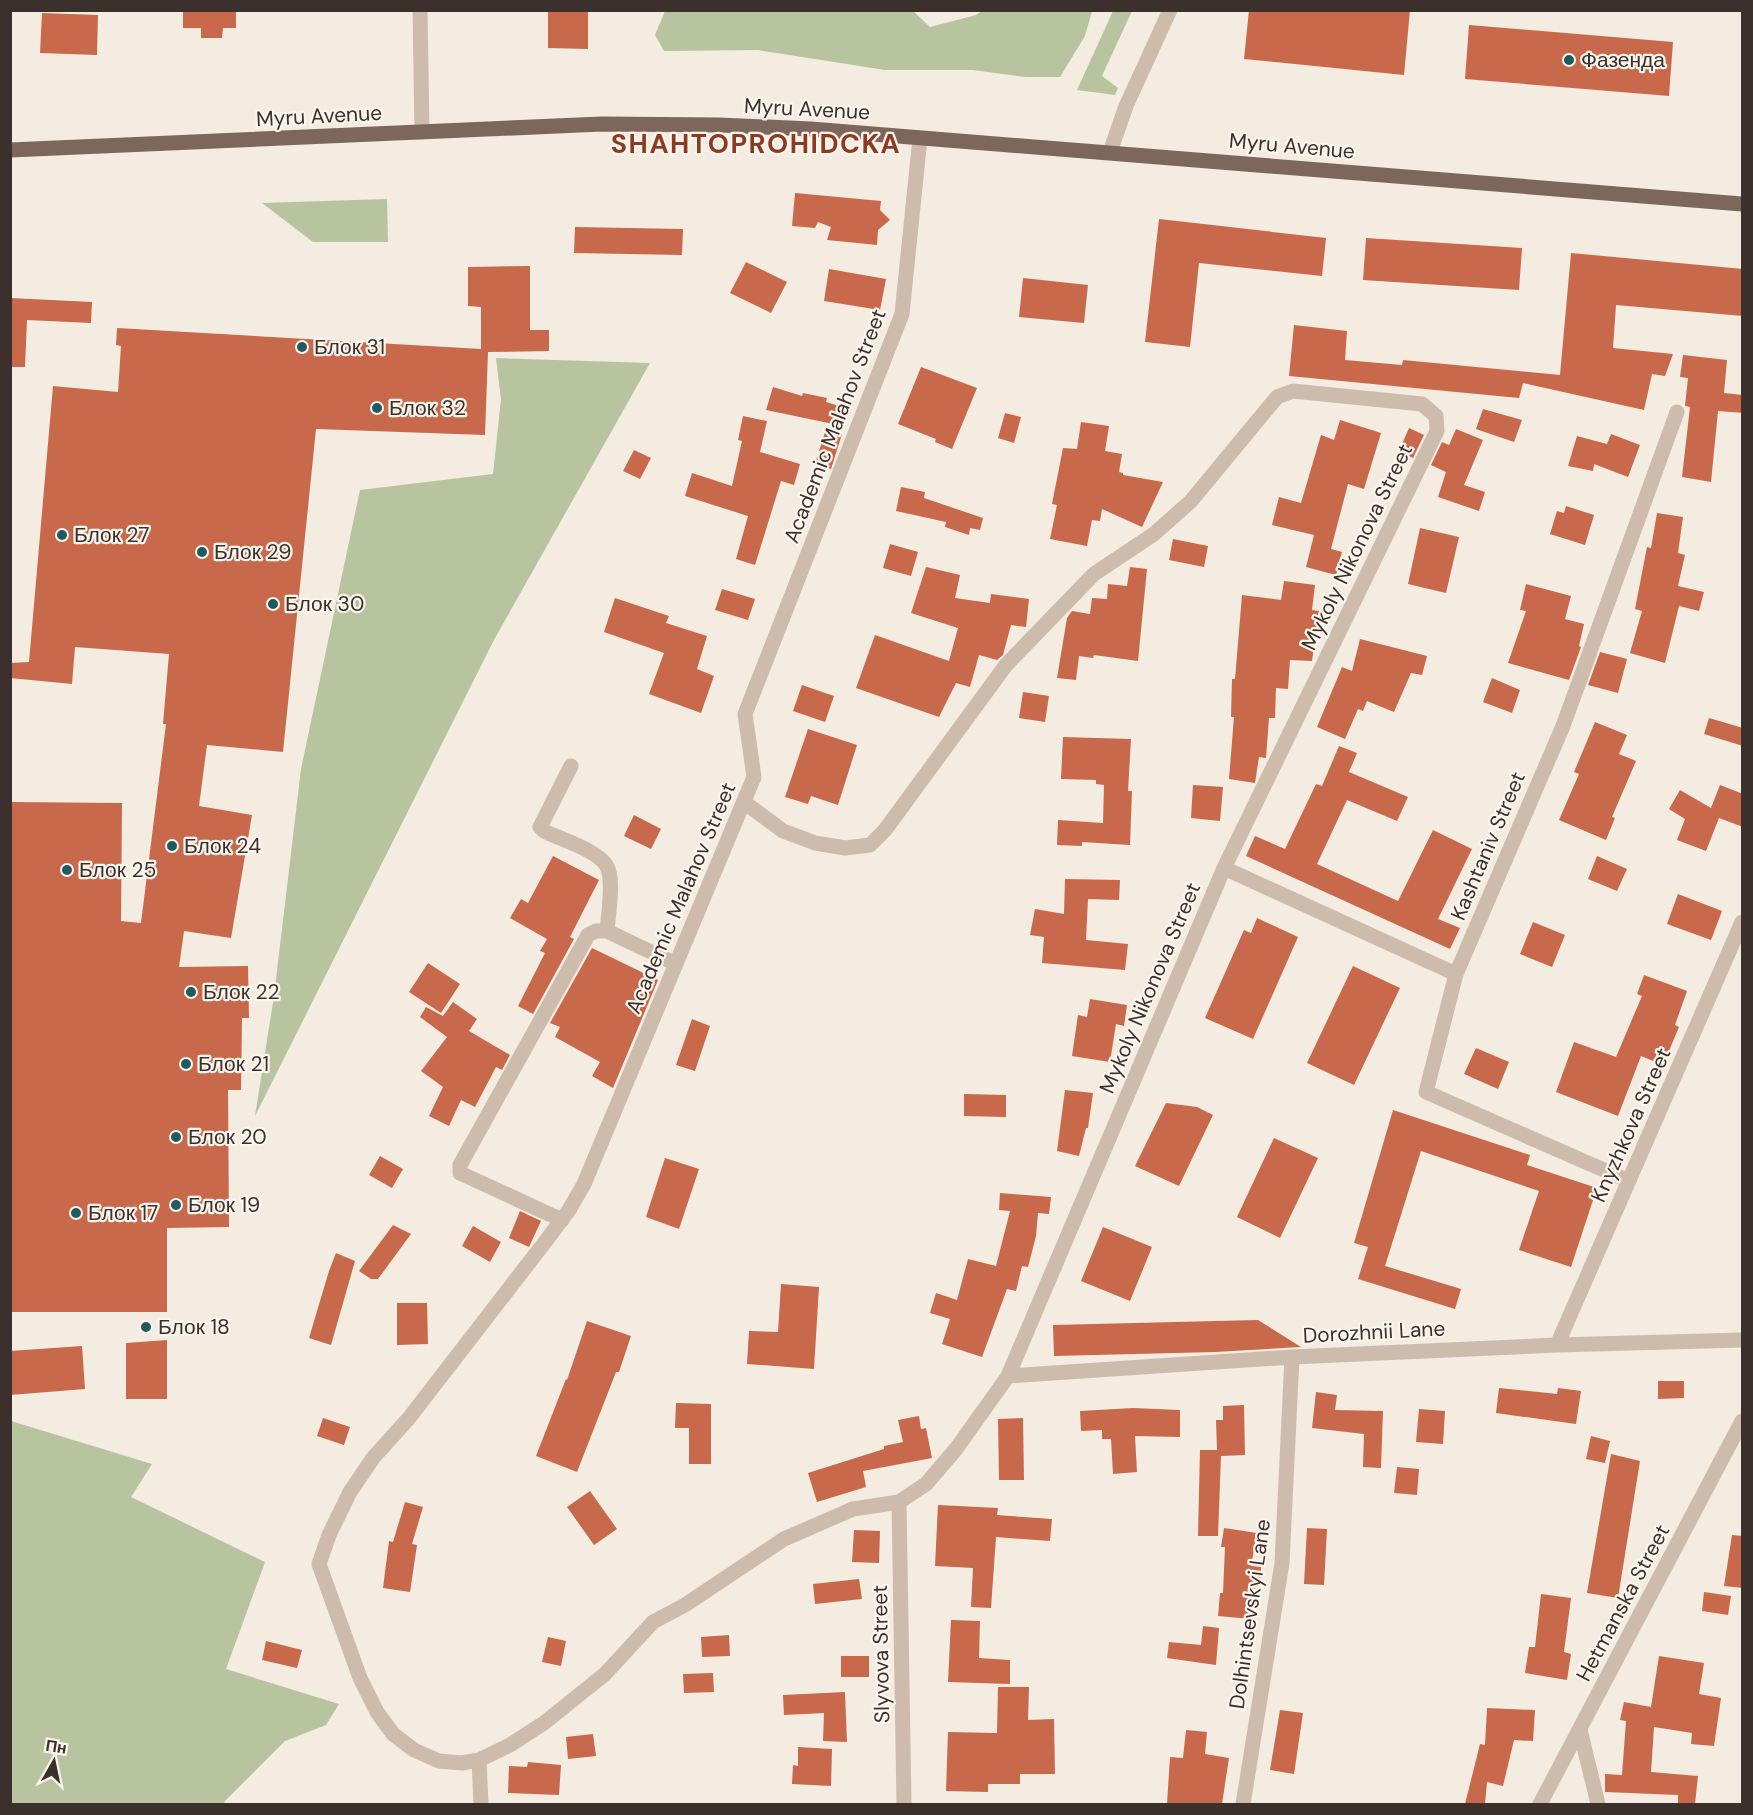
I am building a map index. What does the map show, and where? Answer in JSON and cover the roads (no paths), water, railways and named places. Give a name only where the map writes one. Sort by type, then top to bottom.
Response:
[{"type":"main road","name":"Myru Avenue","points":[[10,150],[602,124],[695,125],[811,129],[1743,204]]},
{"type":"street","points":[[420,10],[422,132]]},
{"type":"street","points":[[1110,153],[1126,106],[1170,10]]},
{"type":"street","name":"Academic Malahov Street","points":[[479,1761],[462,1763],[439,1761],[414,1750],[393,1734],[377,1712],[360,1678],[319,1564],[329,1535],[350,1492],[373,1458],[409,1418],[561,1220],[584,1184],[754,777],[745,714],[902,314],[920,138]]},
{"type":"street","name":"Mykoly Nikonova Street","points":[[744,802],[783,831],[815,843],[844,848],[870,845],[885,830],[1006,665],[1094,574],[1154,534],[1191,501],[1277,397],[1293,391],[1422,404],[1436,416],[1437,431],[1224,868],[1008,1376],[956,1449],[926,1484],[899,1502]]},
{"type":"street","name":"Kashtaniv Street","points":[[1629,1181],[1426,1092],[1456,974],[1563,726],[1677,412]]},
{"type":"street","points":[[571,766],[540,827],[594,854],[606,864],[610,875],[607,931]]},
{"type":"street","points":[[1224,868],[1456,974]]},
{"type":"street","name":"Knyzhkova Street","points":[[1557,1345],[1743,922]]},
{"type":"street","points":[[561,1220],[460,1173],[460,1165],[588,936],[596,931],[607,931],[676,964]]},
{"type":"street","name":"Dorozhnii Lane","points":[[1008,1376],[1292,1357],[1557,1345],[1743,1340]]},
{"type":"street","name":"Dolhintsevskyi Lane","points":[[1243,1804],[1282,1563],[1292,1357]]},
{"type":"street","name":"Hetmanska Street","points":[[1540,1804],[1743,1421]]},
{"type":"street","points":[[481,1804],[479,1761],[510,1745],[544,1723],[605,1674],[653,1622],[686,1605],[784,1539],[853,1509],[899,1502]]},
{"type":"street","name":"Slyvova Street","points":[[899,1502],[904,1804]]},
{"type":"street","points":[[1580,1730],[1598,1804]]},
{"type":"place","name":"Фазенда","points":[[1569,60]]},
{"type":"place","name":"Блок 31","points":[[302,347]]},
{"type":"place","name":"Блок 32","points":[[377,408]]},
{"type":"place","name":"Блок 27","points":[[62,535]]},
{"type":"place","name":"Блок 29","points":[[202,552]]},
{"type":"place","name":"Блок 30","points":[[273,604]]},
{"type":"place","name":"Блок 24","points":[[172,846]]},
{"type":"place","name":"Блок 25","points":[[67,870]]},
{"type":"place","name":"Блок 22","points":[[191,992]]},
{"type":"place","name":"Блок 21","points":[[186,1064]]},
{"type":"place","name":"Блок 20","points":[[176,1137]]},
{"type":"place","name":"Блок 19","points":[[176,1205]]},
{"type":"place","name":"Блок 17","points":[[76,1213]]},
{"type":"place","name":"Блок 18","points":[[146,1327]]},
{"type":"district","name":"SHAHTOPROHIDCKA","points":[[756,144]]}]
